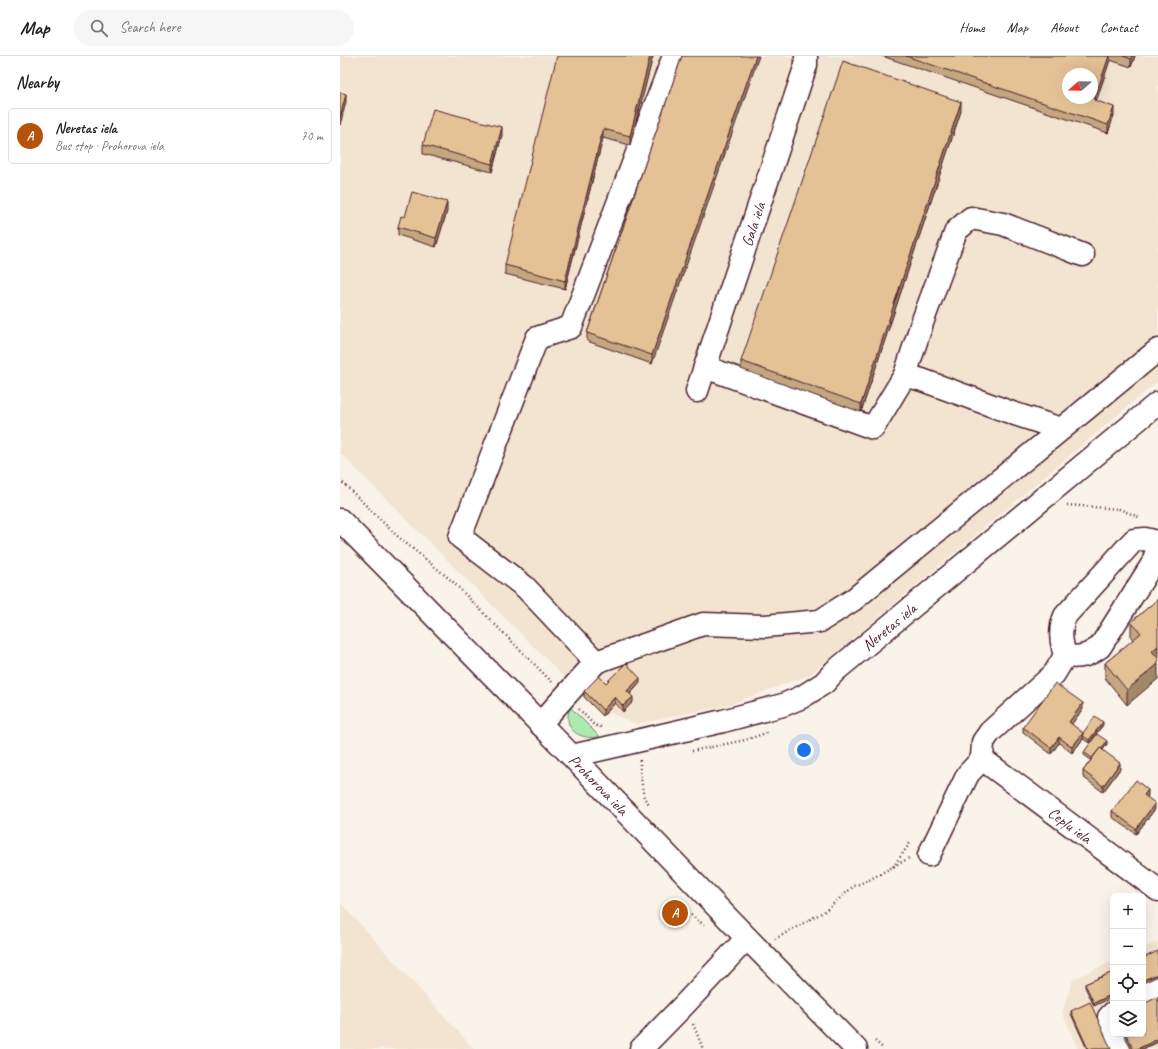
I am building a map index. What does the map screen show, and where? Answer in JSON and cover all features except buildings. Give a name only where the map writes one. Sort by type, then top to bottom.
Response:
[{"type":"street","points":[[596,662],[525,587],[460,537],[537,338],[571,327],[674,56]]},
{"type":"street","name":"Gala iela","points":[[697,391],[806,65],[806,56]]},
{"type":"street","points":[[705,366],[873,428],[905,375],[922,323],[956,231],[972,218],[1002,224],[1083,255]]},
{"type":"street","points":[[540,724],[596,662],[703,624],[765,626],[820,621],[853,600],[1158,350]]},
{"type":"street","points":[[905,375],[1061,429]]},
{"type":"street","name":"Neretas iela","points":[[572,756],[723,721],[783,705],[802,697],[824,683],[835,672],[1158,403]]},
{"type":"street","name":"Prohorova iela","points":[[340,520],[572,756],[856,1049]]},
{"type":"street","points":[[930,855],[968,774],[982,759],[983,742],[990,732],[1054,674],[1065,656],[1060,641],[1062,624],[1065,616],[1134,540],[1146,539],[1158,542]]},
{"type":"street","points":[[1065,656],[1077,658],[1090,654],[1100,646],[1153,563],[1158,546]]},
{"type":"street","name":"Cepļu iela","points":[[982,759],[1158,890]]},
{"type":"street","points":[[641,1049],[684,1005],[753,944]]},
{"type":"street","points":[[1146,994],[1158,988]]},
{"type":"street","points":[[1114,1037],[1122,1049]]},
{"type":"path","points":[[1063,505],[1119,509],[1145,519]]},
{"type":"path","points":[[753,944],[825,911],[854,886],[869,880],[915,855],[930,855]]},
{"type":"path","points":[[684,1005],[704,1049]]},
{"type":"shaded area","points":[[340,56],[1158,56],[1158,381],[810,675],[725,706],[636,724],[607,712],[603,716],[340,453]]},
{"type":"shaded area","points":[[340,902],[474,1049],[340,1049]]},
{"type":"shaded area","points":[[1158,942],[1158,1049],[1078,1049],[1062,1012],[1073,979],[1110,962],[1110,1037],[1146,1037],[1146,947]]},
{"type":"green space","points":[[570,707],[600,737],[585,737],[574,732],[568,722]]},
{"type":"place","name":"Neretas iela","points":[[675,913]]}]
